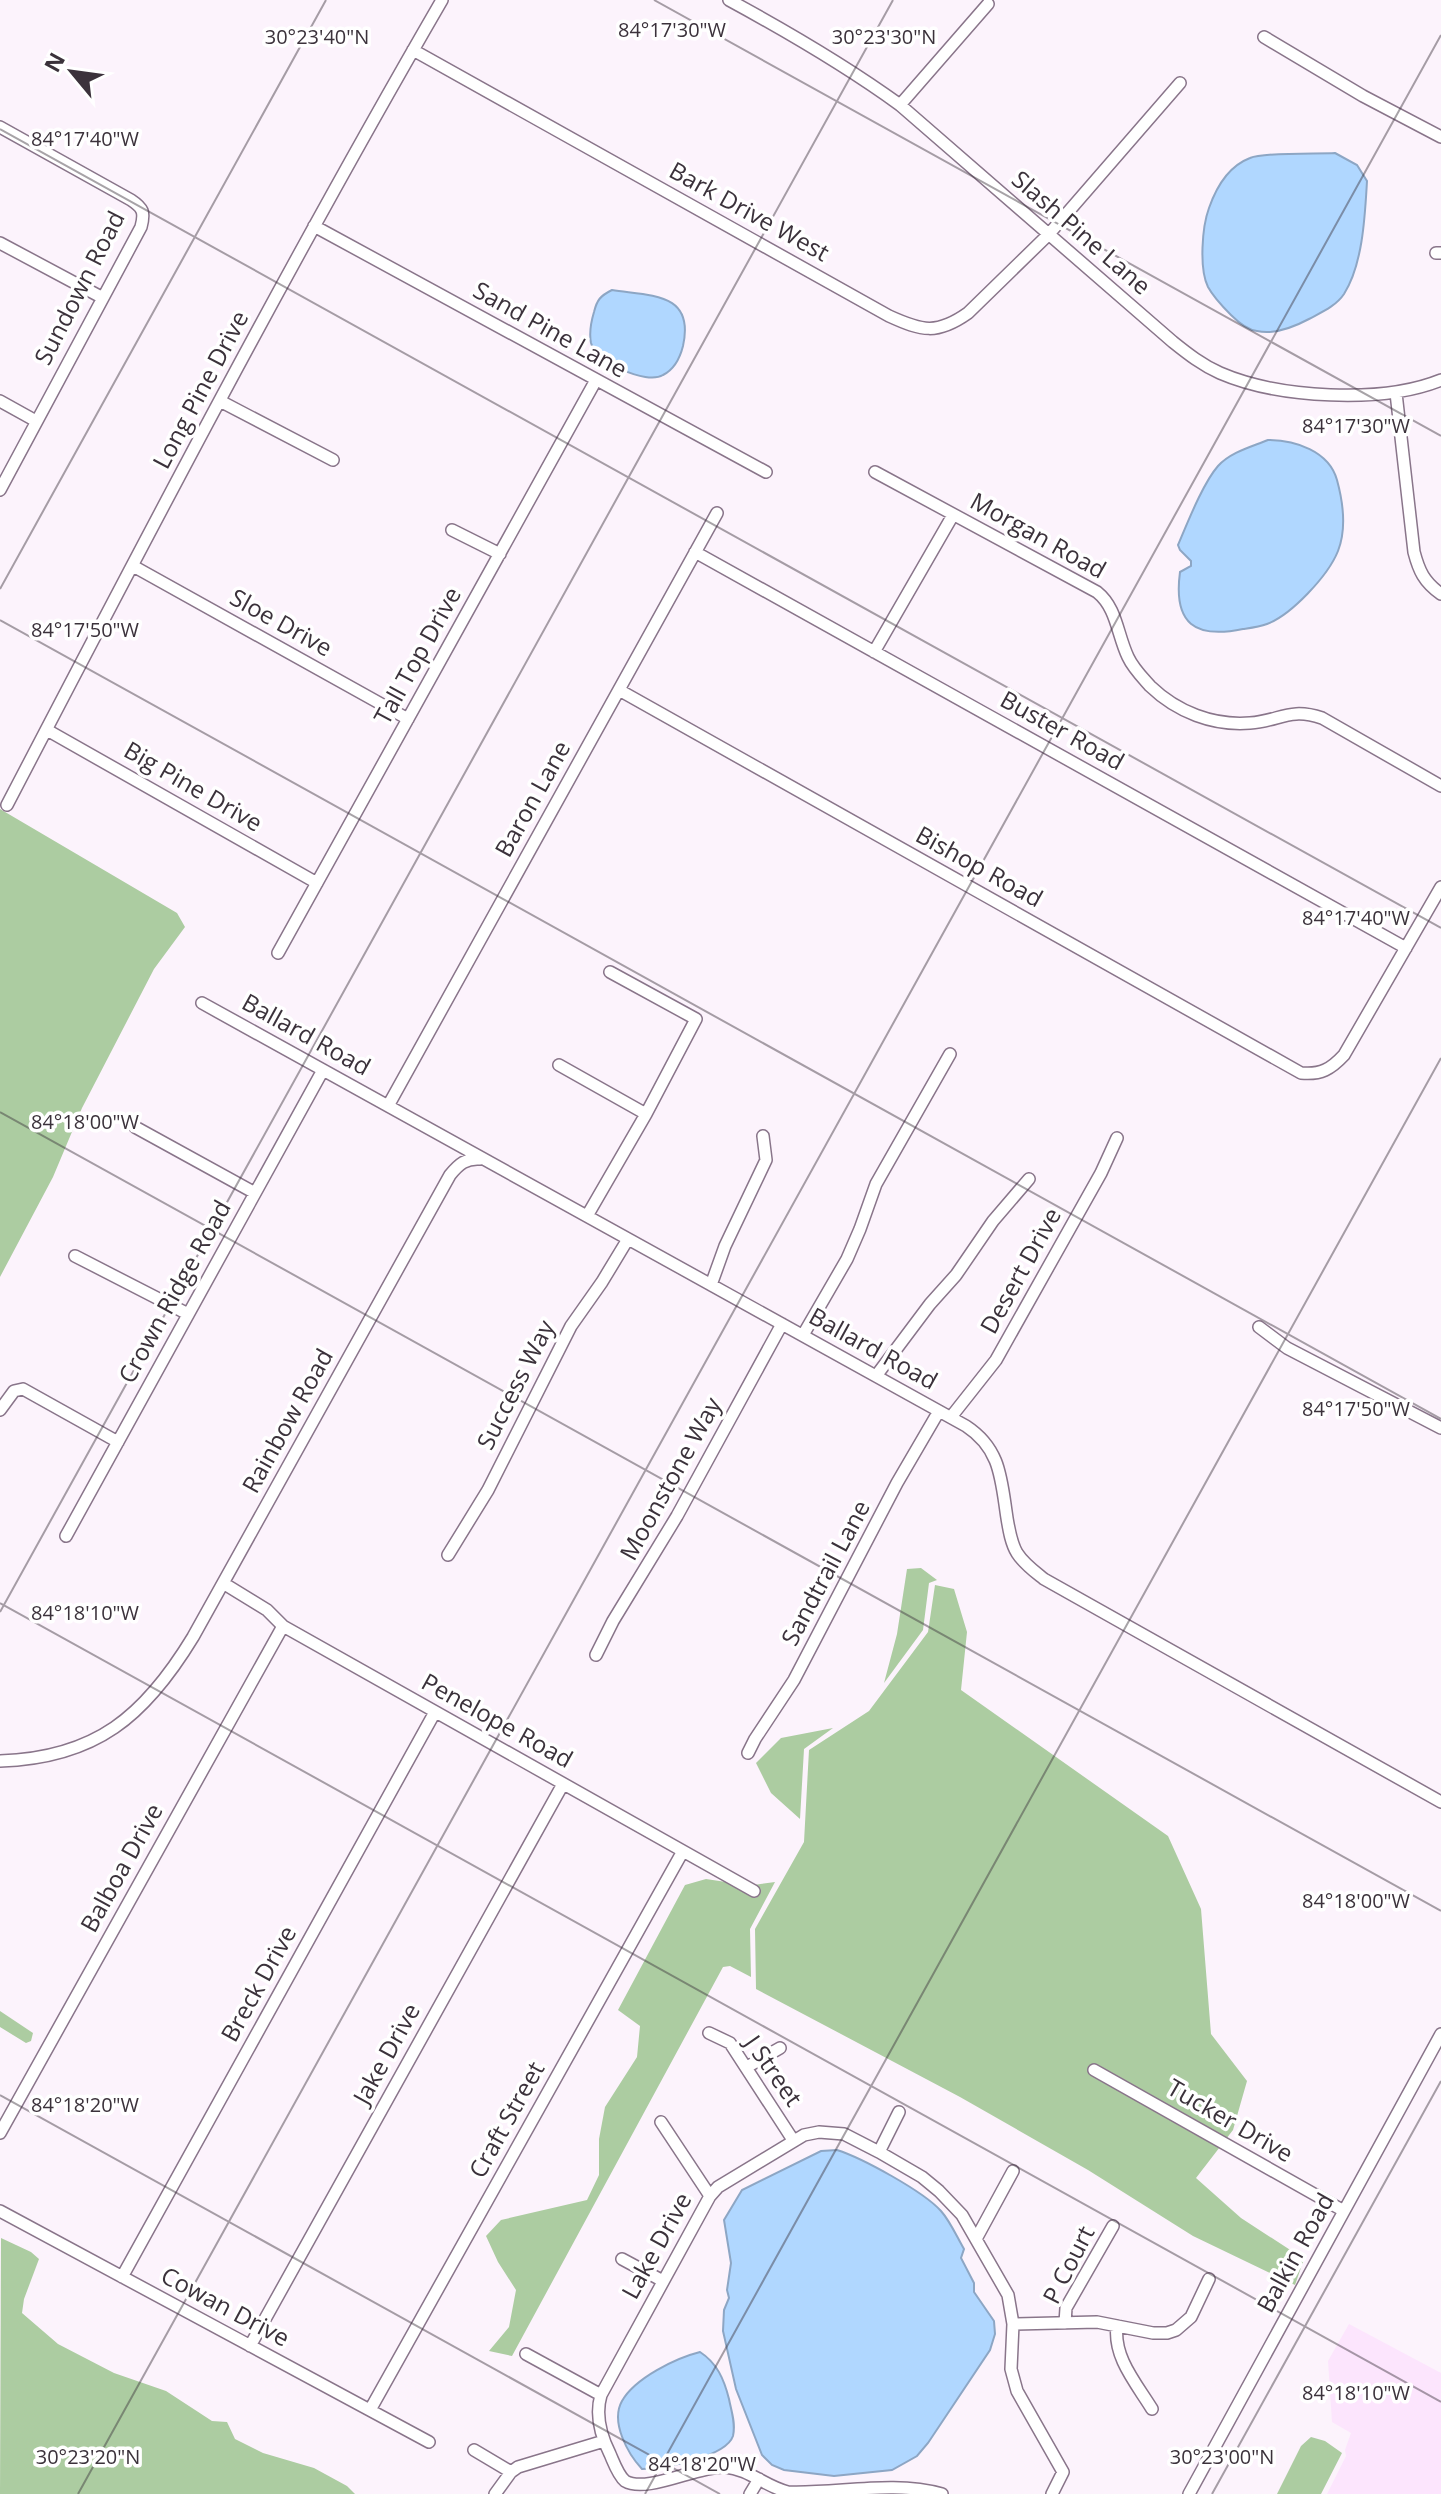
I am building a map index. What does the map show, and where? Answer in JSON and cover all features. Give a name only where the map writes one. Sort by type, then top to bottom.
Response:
[{"type":"street","name":"Long Pine Drive","points":[[7,805],[314,226],[442,0]]},
{"type":"street","name":"Slash Pine Lane","points":[[729,0],[748,5],[900,105],[1204,366],[1275,388],[1354,395],[1396,393],[1441,380]]},
{"type":"street","points":[[900,105],[988,4]]},
{"type":"street","points":[[1264,37],[1363,96],[1441,137]]},
{"type":"street","name":"Bark Drive West","points":[[413,50],[908,324],[934,329],[955,322],[968,313],[1049,234],[1180,83]]},
{"type":"street","name":"Sundown Road","points":[[0,127],[141,206],[144,214],[141,227],[0,490]]},
{"type":"street","name":"Sand Pine Lane","points":[[314,226],[766,472]]},
{"type":"street","points":[[0,243],[103,298]]},
{"type":"street","name":"Tall Top Drive","points":[[278,953],[596,380]]},
{"type":"street","points":[[1396,393],[1414,552],[1419,571],[1428,585],[1441,594]]},
{"type":"street","points":[[0,401],[36,421]]},
{"type":"street","points":[[220,401],[333,460]]},
{"type":"street","name":"Morgan Road","points":[[875,472],[1097,592],[1108,601],[1135,669],[1152,687],[1188,713],[1221,722],[1252,724],[1305,712],[1322,718],[1441,786]]},
{"type":"street","name":"Baron Lane","points":[[388,1106],[717,513]]},
{"type":"street","points":[[874,652],[953,515]]},
{"type":"street","points":[[452,530],[500,554]]},
{"type":"street","name":"Buster Road","points":[[695,552],[1406,948]]},
{"type":"street","name":"Sloe Drive","points":[[133,566],[408,719]]},
{"type":"street","name":"Bishop Road","points":[[619,690],[1301,1073],[1320,1073],[1344,1055],[1406,948]]},
{"type":"street","name":"Big Pine Drive","points":[[47,730],[317,883]]},
{"type":"street","points":[[1406,948],[1441,887]]},
{"type":"street","points":[[587,1216],[696,1019],[610,972]]},
{"type":"street","name":"Ballard Road","points":[[202,1003],[979,1434],[992,1451],[999,1470],[1013,1546],[1036,1573],[1441,1802]]},
{"type":"street","points":[[803,1335],[847,1259],[876,1184],[950,1054]]},
{"type":"street","points":[[559,1065],[646,1114]]},
{"type":"street","name":"Crown Ridge Road","points":[[66,1536],[323,1070]]},
{"type":"street","points":[[135,1127],[255,1193]]},
{"type":"street","points":[[711,1285],[725,1246],[766,1160],[763,1136]]},
{"type":"street","name":"Desert Drive","points":[[951,1417],[996,1360],[1101,1173],[1117,1138]]},
{"type":"street","name":"Rainbow Road","points":[[0,1761],[38,1758],[99,1737],[147,1702],[172,1671],[450,1175],[459,1164],[482,1159]]},
{"type":"street","points":[[876,1376],[956,1275],[993,1221],[1029,1179]]},
{"type":"street","name":"Success Way","points":[[448,1555],[488,1490],[571,1326],[628,1239]]},
{"type":"street","points":[[75,1256],[188,1314]]},
{"type":"street","name":"Moonstone Way","points":[[596,1655],[613,1621],[677,1516],[782,1324]]},
{"type":"street","points":[[1259,1327],[1287,1348],[1441,1428]]},
{"type":"street","points":[[0,1410],[6,1399],[18,1389],[32,1392],[118,1442]]},
{"type":"street","name":"Sandtrail Lane","points":[[748,1753],[794,1680],[897,1483],[939,1411]]},
{"type":"street","name":"Penelope Road","points":[[223,1583],[267,1610],[283,1626],[754,1891]]},
{"type":"street","name":"Balboa Drive","points":[[0,2133],[283,1626]]},
{"type":"street","name":"Breck Drive","points":[[122,2277],[435,1712]]},
{"type":"street","name":"Jake Drive","points":[[250,2346],[563,1784]]},
{"type":"street","name":"Craft Street","points":[[370,2410],[683,1851]]},
{"type":"street","name":"J Street","points":[[709,2033],[730,2043],[793,2140]]},
{"type":"street","name":"Balkin Road","points":[[1189,2494],[1441,2034]]},
{"type":"street","points":[[747,2067],[780,2048]]},
{"type":"street","name":"Tucker Drive","points":[[1094,2070],[1344,2211]]},
{"type":"street","points":[[879,2152],[899,2112]]},
{"type":"street","points":[[661,2122],[710,2196]]},
{"type":"street","name":"Lake Drive","points":[[601,2395],[710,2196],[718,2187],[793,2140],[819,2132],[844,2134],[922,2177],[962,2215],[976,2239],[1008,2295],[1013,2324],[1011,2369],[1017,2391],[1063,2472],[1052,2494]]},
{"type":"street","points":[[976,2239],[1013,2171]]},
{"type":"street","name":"Cowan Drive","points":[[0,2211],[429,2442]]},
{"type":"street","name":"P Court","points":[[1065,2323],[1066,2308],[1113,2226]]},
{"type":"street","points":[[622,2259],[663,2281]]},
{"type":"street","points":[[1013,2324],[1097,2322],[1153,2333],[1176,2330],[1191,2317],[1209,2279]]},
{"type":"street","points":[[1117,2326],[1115,2341],[1121,2358],[1152,2409]]},
{"type":"street","points":[[526,2354],[601,2395],[599,2421],[604,2441],[626,2489],[661,2484],[718,2467],[742,2471],[787,2492],[917,2489],[942,2494]]},
{"type":"street","points":[[495,2494],[518,2467],[604,2441]]},
{"type":"street","points":[[474,2450],[511,2472]]},
{"type":"street","points":[[750,2494],[759,2479]]},
{"type":"shaded area","points":[[1349,2324],[1441,2373],[1441,2494],[1327,2494],[1346,2456],[1351,2433],[1332,2422],[1328,2361]]},
{"type":"green space","points":[[0,809],[177,913],[185,927],[154,969],[82,1108],[53,1177],[0,1277]]},
{"type":"green space","points":[[921,1568],[937,1580],[929,1583],[923,1630],[884,1683],[897,1634],[907,1569]]},
{"type":"green space","points":[[935,1585],[954,1589],[967,1632],[961,1690],[1168,1836],[1201,1909],[1211,2034],[1247,2081],[1233,2130],[1196,2178],[1241,2218],[1304,2259],[1295,2285],[1193,2236],[1088,2170],[960,2097],[756,1989],[755,1929],[804,1842],[809,1750],[869,1711],[928,1632]]},
{"type":"green space","points":[[833,1728],[804,1749],[800,1819],[771,1793],[756,1763],[781,1738]]},
{"type":"green space","points":[[706,1879],[726,1882],[756,1898],[761,1889],[754,1885],[775,1882],[750,1929],[751,1977],[730,1966],[723,1967],[512,2356],[489,2351],[509,2327],[516,2290],[486,2236],[501,2220],[587,2200],[599,2175],[599,2139],[605,2107],[637,2057],[640,2026],[618,2010],[685,1885]]},
{"type":"green space","points":[[0,2011],[33,2033],[31,2041],[26,2043],[0,2027]]},
{"type":"green space","points":[[1,2238],[39,2259],[22,2313],[58,2344],[114,2373],[166,2391],[212,2421],[227,2422],[235,2439],[263,2453],[314,2468],[347,2486],[355,2494],[0,2494]]},
{"type":"green space","points":[[1311,2437],[1325,2441],[1342,2453],[1321,2494],[1277,2494],[1301,2446]]},
{"type":"water","points":[[1335,153],[1357,165],[1367,181],[1362,239],[1350,282],[1337,302],[1303,322],[1277,331],[1250,329],[1221,305],[1205,279],[1203,237],[1215,193],[1230,172],[1250,158]]},
{"type":"water","points":[[612,290],[666,300],[676,306],[682,315],[685,328],[683,346],[676,363],[667,373],[655,377],[634,374],[611,364],[595,350],[590,335],[595,308],[600,299]]},
{"type":"water","points":[[1268,440],[1289,442],[1310,449],[1333,470],[1343,515],[1338,551],[1317,583],[1277,619],[1261,626],[1226,632],[1200,629],[1184,616],[1180,604],[1180,572],[1191,566],[1191,561],[1178,545],[1201,493],[1218,466],[1235,453]]},
{"type":"water","points":[[837,2150],[892,2176],[941,2211],[964,2249],[961,2258],[974,2283],[974,2292],[994,2321],[995,2334],[990,2350],[917,2456],[892,2470],[834,2476],[784,2470],[772,2465],[762,2455],[736,2389],[723,2331],[731,2263],[724,2220],[742,2190],[821,2151]]},
{"type":"water","points":[[700,2352],[715,2366],[725,2385],[733,2417],[733,2436],[719,2450],[707,2456],[642,2469],[631,2455],[619,2428],[622,2401],[636,2384],[657,2370]]}]
